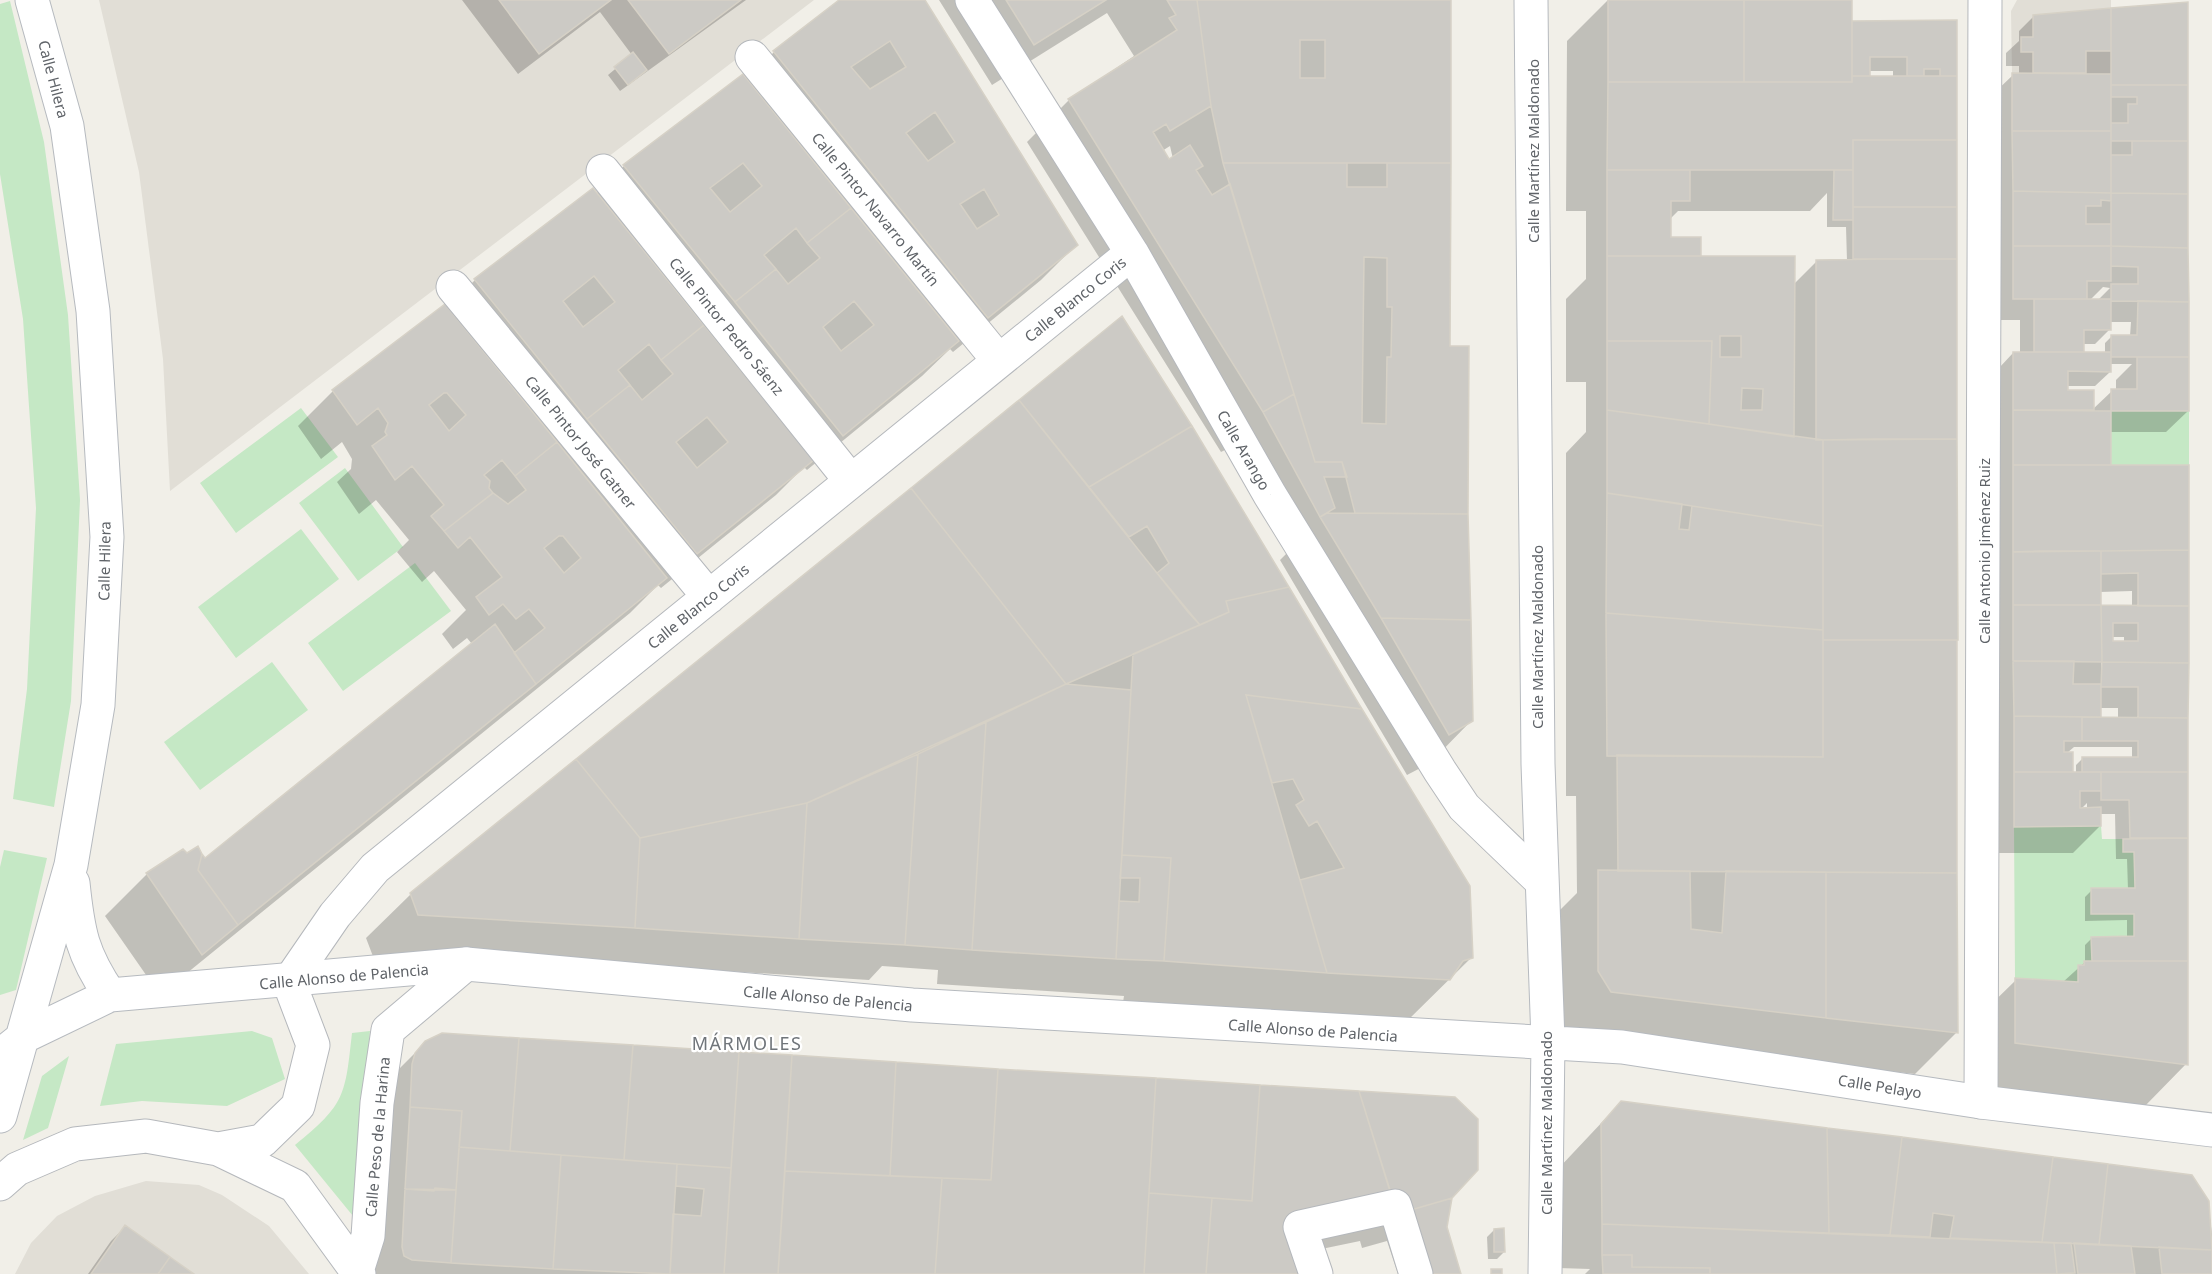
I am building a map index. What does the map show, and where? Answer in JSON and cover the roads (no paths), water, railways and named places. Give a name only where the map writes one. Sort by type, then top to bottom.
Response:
[{"type":"street","name":"Calle Hilera","points":[[0,1116],[25,1036],[71,865],[98,705],[107,537],[90,288],[67,126],[32,0]]},
{"type":"street","name":"Calle Arango","points":[[972,0],[1132,253],[1270,495],[1446,780],[1464,807],[1541,881]]},
{"type":"street","name":"Calle Martínez Maldonado","points":[[1532,0],[1541,881],[1548,1041],[1545,1274]]},
{"type":"street","name":"Calle Antonio Jiménez Ruiz","points":[[1981,1102],[1985,0]]},
{"type":"street","name":"Calle Pintor Navarro Martín","points":[[752,57],[999,361]]},
{"type":"street","name":"Calle Pintor Pedro Sáenz","points":[[603,171],[851,481]]},
{"type":"street","name":"Calle Blanco Coris","points":[[289,982],[335,915],[375,868],[1132,253]]},
{"type":"street","name":"Calle Pintor José Gatner","points":[[453,287],[709,597]]},
{"type":"street","points":[[71,865],[77,922],[90,965],[110,995]]},
{"type":"street","name":"Calle Alonso de Palencia","points":[[0,1056],[25,1036],[110,995],[289,982],[466,964],[912,1005],[1464,1040],[1548,1041]]},
{"type":"street","name":"Calle Peso de la Harina","points":[[358,1273],[369,1236],[377,1103],[388,1030],[466,964]]},
{"type":"street","points":[[218,1149],[262,1141],[298,1106],[313,1045],[289,982]]},
{"type":"street","name":"Calle Pelayo","points":[[1548,1041],[1622,1047],[1981,1102],[2212,1130]]},
{"type":"street","name":"Calle Peso de la Harina","points":[[0,1185],[17,1169],[75,1144],[146,1136],[218,1149],[295,1186],[358,1273]]},
{"type":"street","points":[[1316,1274],[1300,1227],[1395,1206],[1416,1274]]},
{"type":"district","name":"MÁRMOLES","points":[[747,1043]]}]
